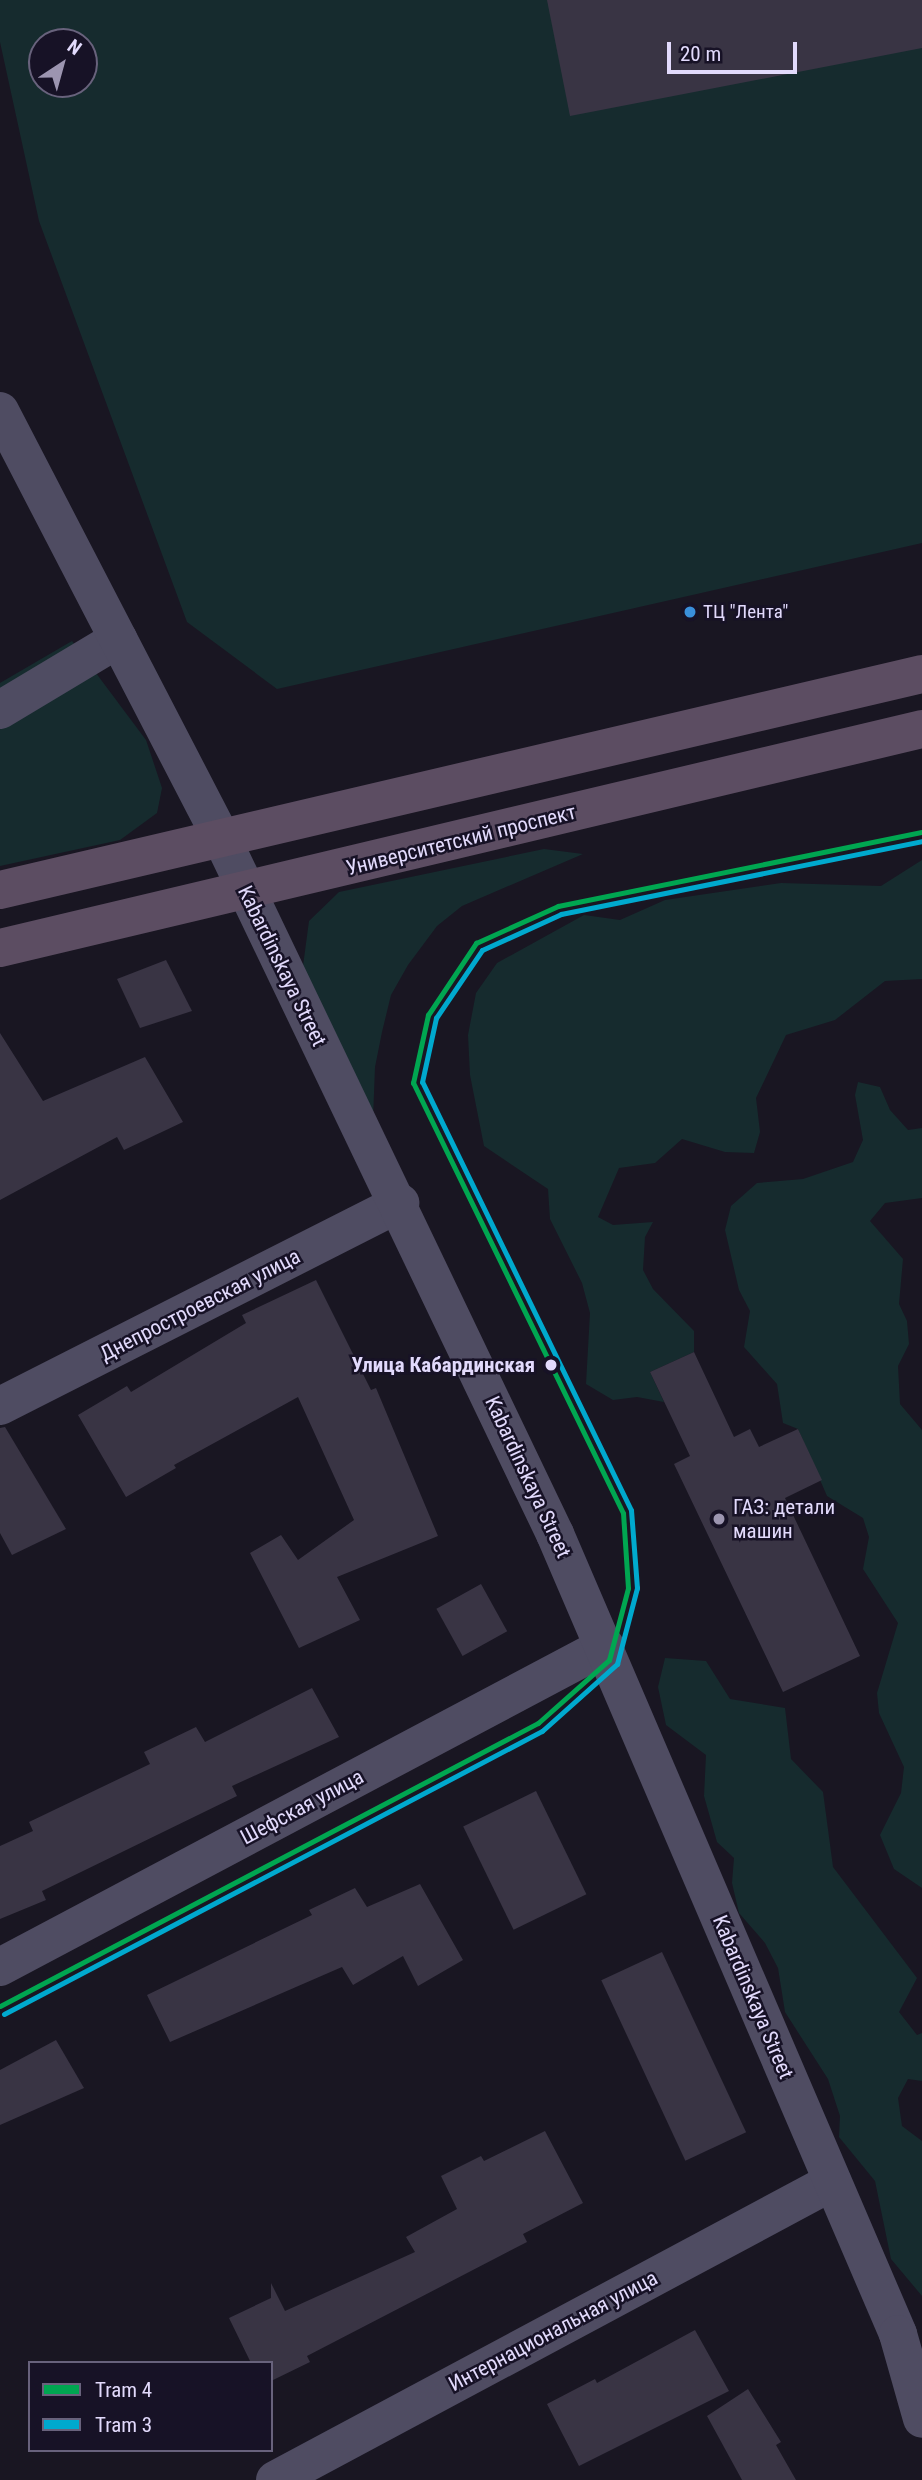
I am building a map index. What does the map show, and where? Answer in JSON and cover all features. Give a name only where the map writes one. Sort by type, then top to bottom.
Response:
[{"type":"highway","points":[[0,890],[922,674]]},
{"type":"highway","name":"Университетский проспект","points":[[0,948],[245,893],[922,729]]},
{"type":"street","name":"Kabardinskaya Street","points":[[0,411],[222,839],[245,893],[400,1203],[604,1646],[898,2334],[922,2419]]},
{"type":"street","points":[[0,710],[118,639]]},
{"type":"street","name":"Днепростроевская улица","points":[[0,1406],[400,1203]]},
{"type":"street","name":"Шефская улица","points":[[0,1967],[604,1646]]},
{"type":"street","name":"Интернациональная улица","points":[[275,2480],[832,2182]]},
{"type":"green space","points":[[0,0],[922,0],[922,543],[277,689],[187,622],[39,221],[0,42]]},
{"type":"green space","points":[[72,641],[146,740],[162,788],[157,813],[120,840],[0,866],[0,683]]},
{"type":"green space","points":[[544,849],[583,854],[462,906],[437,926],[408,965],[391,995],[382,1032],[375,1067],[373,1119],[303,966],[309,921],[339,892]]},
{"type":"green space","points":[[922,860],[922,979],[885,981],[835,1020],[786,1035],[756,1098],[760,1132],[754,1153],[725,1152],[682,1139],[655,1163],[619,1168],[598,1217],[613,1225],[653,1222],[645,1237],[643,1270],[653,1289],[694,1331],[694,1352],[650,1372],[664,1402],[637,1397],[613,1400],[586,1384],[590,1313],[582,1283],[550,1219],[548,1189],[484,1146],[470,1075],[468,1035],[476,993],[497,963],[584,915],[620,920],[665,900],[781,883],[881,886]]},
{"type":"green space","points":[[858,1082],[880,1087],[890,1110],[908,1130],[922,1128],[922,1198],[885,1203],[870,1221],[903,1259],[899,1304],[907,1321],[909,1344],[898,1366],[900,1404],[922,1430],[922,1888],[894,1869],[880,1835],[901,1793],[904,1767],[879,1713],[877,1693],[898,1623],[863,1569],[869,1537],[863,1518],[827,1496],[798,1429],[783,1423],[777,1384],[744,1347],[750,1311],[739,1290],[725,1230],[731,1206],[757,1183],[803,1179],[853,1162],[863,1140],[855,1095]]},
{"type":"green space","points":[[665,1658],[706,1661],[730,1699],[785,1708],[791,1759],[823,1792],[833,1867],[917,1978],[899,2012],[917,2035],[922,2033],[922,2081],[908,2079],[898,2098],[902,2126],[922,2141],[922,2296],[891,2259],[875,2181],[839,2137],[840,2116],[828,2079],[785,2012],[778,1968],[765,1943],[739,1913],[732,1883],[734,1858],[717,1842],[704,1796],[706,1755],[666,1725],[658,1687]]},
{"type":"building","points":[[547,0],[922,0],[922,48],[570,116]]},
{"type":"building","points":[[166,960],[192,1011],[140,1028],[117,979]]},
{"type":"building","points":[[0,1033],[43,1101],[145,1057],[183,1122],[124,1150],[117,1137],[0,1200]]},
{"type":"building","points":[[316,1280],[371,1390],[376,1388],[438,1536],[337,1577],[360,1620],[299,1648],[250,1553],[281,1535],[298,1560],[354,1520],[298,1397],[174,1465],[176,1468],[126,1497],[78,1415],[127,1386],[131,1392],[246,1323],[242,1315]]},
{"type":"building","points":[[694,1352],[734,1437],[750,1429],[759,1447],[798,1429],[822,1480],[785,1498],[860,1656],[783,1692],[674,1464],[690,1456],[650,1372]]},
{"type":"building","points":[[5,1427],[66,1529],[12,1555],[0,1533],[0,1428]]},
{"type":"building","points":[[481,1584],[507,1631],[463,1656],[436,1609]]},
{"type":"building","points":[[312,1688],[339,1737],[232,1786],[237,1796],[42,1891],[46,1900],[0,1919],[0,1846],[33,1831],[29,1822],[150,1764],[144,1752],[196,1727],[205,1742]]},
{"type":"building","points":[[536,1791],[586,1894],[514,1930],[463,1827]]},
{"type":"building","points":[[420,1884],[463,1960],[418,1986],[403,1956],[353,1985],[342,1967],[170,2042],[147,1995],[312,1915],[309,1910],[355,1888],[367,1907]]},
{"type":"building","points":[[662,1952],[746,2132],[685,2161],[601,1980]]},
{"type":"building","points":[[56,2040],[84,2088],[0,2125],[0,2070]]},
{"type":"building","points":[[545,2131],[583,2203],[523,2234],[527,2242],[307,2356],[310,2362],[273,2380],[273,2361],[250,2361],[229,2318],[271,2298],[271,2283],[285,2311],[415,2252],[406,2237],[457,2209],[441,2176],[481,2156],[484,2161]]},
{"type":"building","points":[[695,2330],[729,2391],[579,2466],[547,2404],[595,2379],[597,2383]]},
{"type":"building","points":[[748,2389],[781,2442],[776,2445],[796,2480],[742,2480],[707,2416]]},
{"type":"tram line","name":"4","points":[[0,2006],[538,1723],[609,1660],[628,1588],[623,1513],[413,1083],[428,1015],[476,943],[558,906],[922,832]]},
{"type":"tram line","name":"3","points":[[4,2014],[542,1731],[617,1664],[637,1588],[631,1510],[422,1082],[436,1018],[482,950],[561,914],[922,841]]},
{"type":"place","name":"ТЦ \"Лента\"","points":[[690,612]]},
{"type":"place","name":"Улица Кабардинская","points":[[551,1365]]},
{"type":"place","name":"ГАЗ: детали машин","points":[[719,1519]]}]
